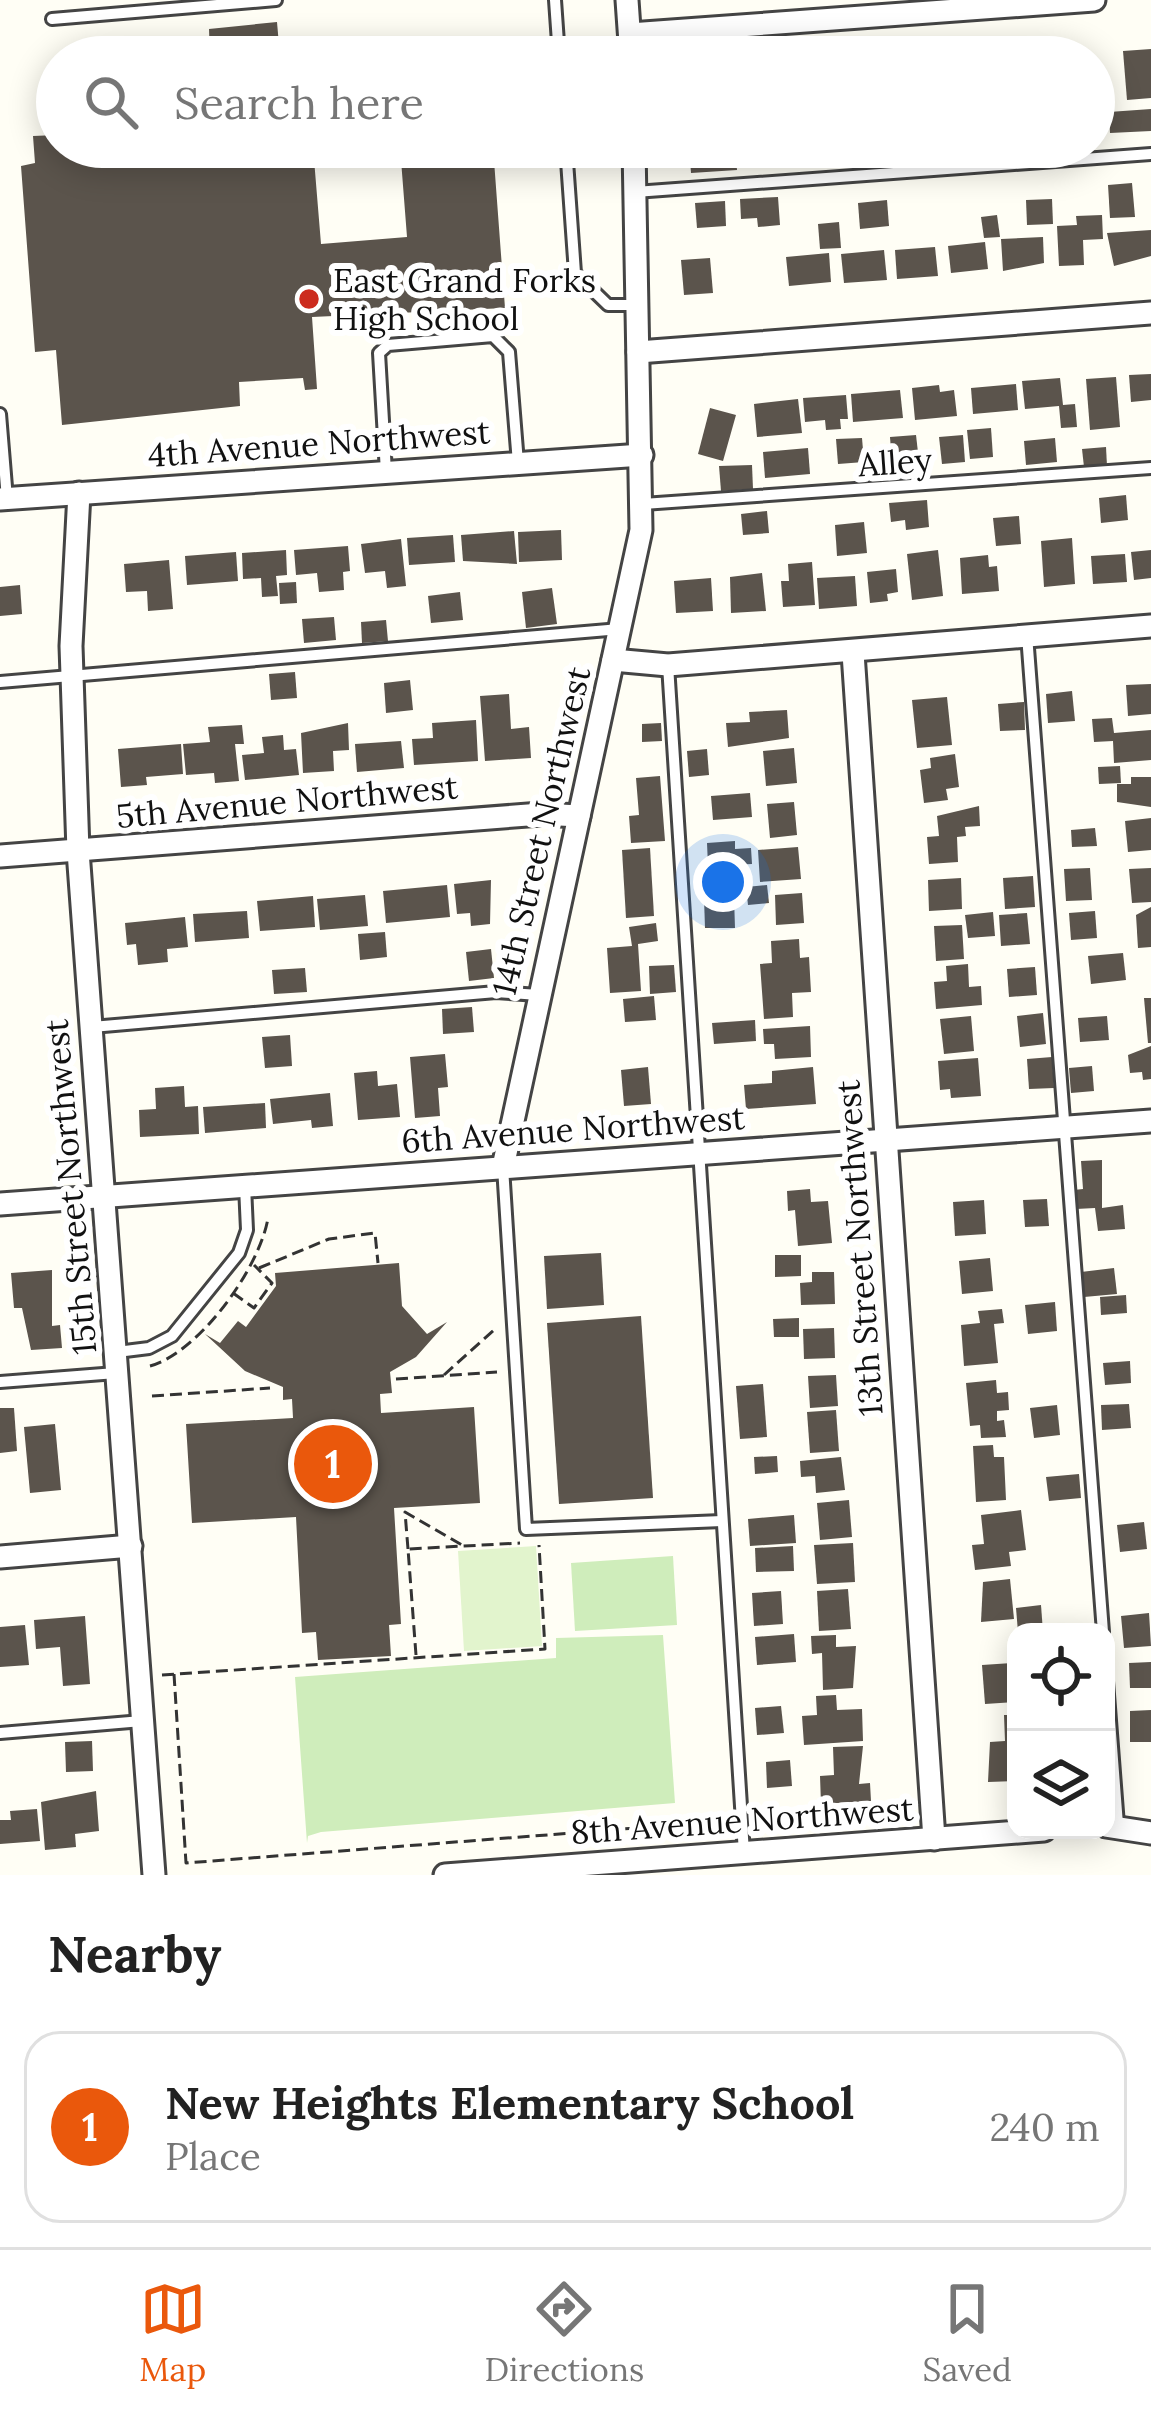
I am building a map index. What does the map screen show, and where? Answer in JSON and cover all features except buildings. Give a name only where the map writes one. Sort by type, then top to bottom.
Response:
[{"type":"street","points":[[627,0],[630,34],[1094,0]]},
{"type":"street","name":"14th Street Northwest","points":[[503,1167],[643,503],[634,168]]},
{"type":"street","points":[[638,352],[1151,313]]},
{"type":"street","name":"4th Avenue Northwest","points":[[3,499],[642,455]]},
{"type":"street","name":"15th Street Northwest","points":[[79,493],[71,676],[78,851],[154,1875]]},
{"type":"street","points":[[613,660],[668,665],[1151,626]]},
{"type":"street","name":"13th Street Northwest","points":[[853,652],[934,1839]]},
{"type":"street","name":"5th Avenue Northwest","points":[[0,856],[541,814],[579,816]]},
{"type":"street","name":"6th Avenue Northwest","points":[[0,1204],[1151,1121]]},
{"type":"street","points":[[0,1557],[131,1546]]},
{"type":"street","points":[[1115,1826],[1151,1833]]},
{"type":"street","name":"8th Avenue Northwest","points":[[445,1875],[1007,1833]]},
{"type":"lane","points":[[52,19],[276,0]]},
{"type":"lane","points":[[555,0],[558,36]]},
{"type":"lane","points":[[1115,157],[1151,154]]},
{"type":"lane","points":[[568,168],[575,273],[608,305],[637,305]]},
{"type":"lane","points":[[635,192],[961,168]]},
{"type":"lane","points":[[386,472],[379,353],[388,345],[494,336],[509,352],[518,463]]},
{"type":"lane","points":[[0,414],[3,499]]},
{"type":"lane","name":"Alley","points":[[643,503],[1151,469]]},
{"type":"lane","points":[[0,682],[620,629]]},
{"type":"lane","points":[[1027,635],[1102,1623]]},
{"type":"lane","points":[[668,665],[744,1852]]},
{"type":"lane","points":[[90,1027],[496,992],[538,995]]},
{"type":"lane","name":"14th Street Northwest","points":[[503,1167],[526,1529],[722,1521]]},
{"type":"lane","points":[[0,1382],[117,1363],[172,1336],[239,1253],[247,1230],[245,1186]]},
{"type":"lane","points":[[0,1733],[145,1720]]},
{"type":"path","points":[[232,1292],[254,1308],[272,1282],[257,1266],[329,1239],[375,1232],[378,1263]]},
{"type":"path","points":[[442,1376],[495,1329]]},
{"type":"path","points":[[396,1379],[497,1372]]},
{"type":"path","points":[[152,1396],[271,1388]]},
{"type":"path","points":[[416,1658],[405,1512],[463,1546]]},
{"type":"path","points":[[160,1675],[545,1649],[538,1542],[408,1549]]},
{"type":"path","points":[[174,1674],[186,1863],[727,1821]]},
{"type":"green space","points":[[536,1546],[542,1646],[464,1651],[458,1551]]},
{"type":"green space","points":[[673,1556],[677,1625],[575,1631],[571,1563]]},
{"type":"green space","points":[[663,1635],[675,1803],[321,1832],[308,1836],[307,1843],[295,1677],[556,1658],[556,1638]]},
{"type":"place","name":"East Grand Forks High School","points":[[309,299]]},
{"type":"place","name":"New Heights Elementary School","points":[[333,1464]]}]
